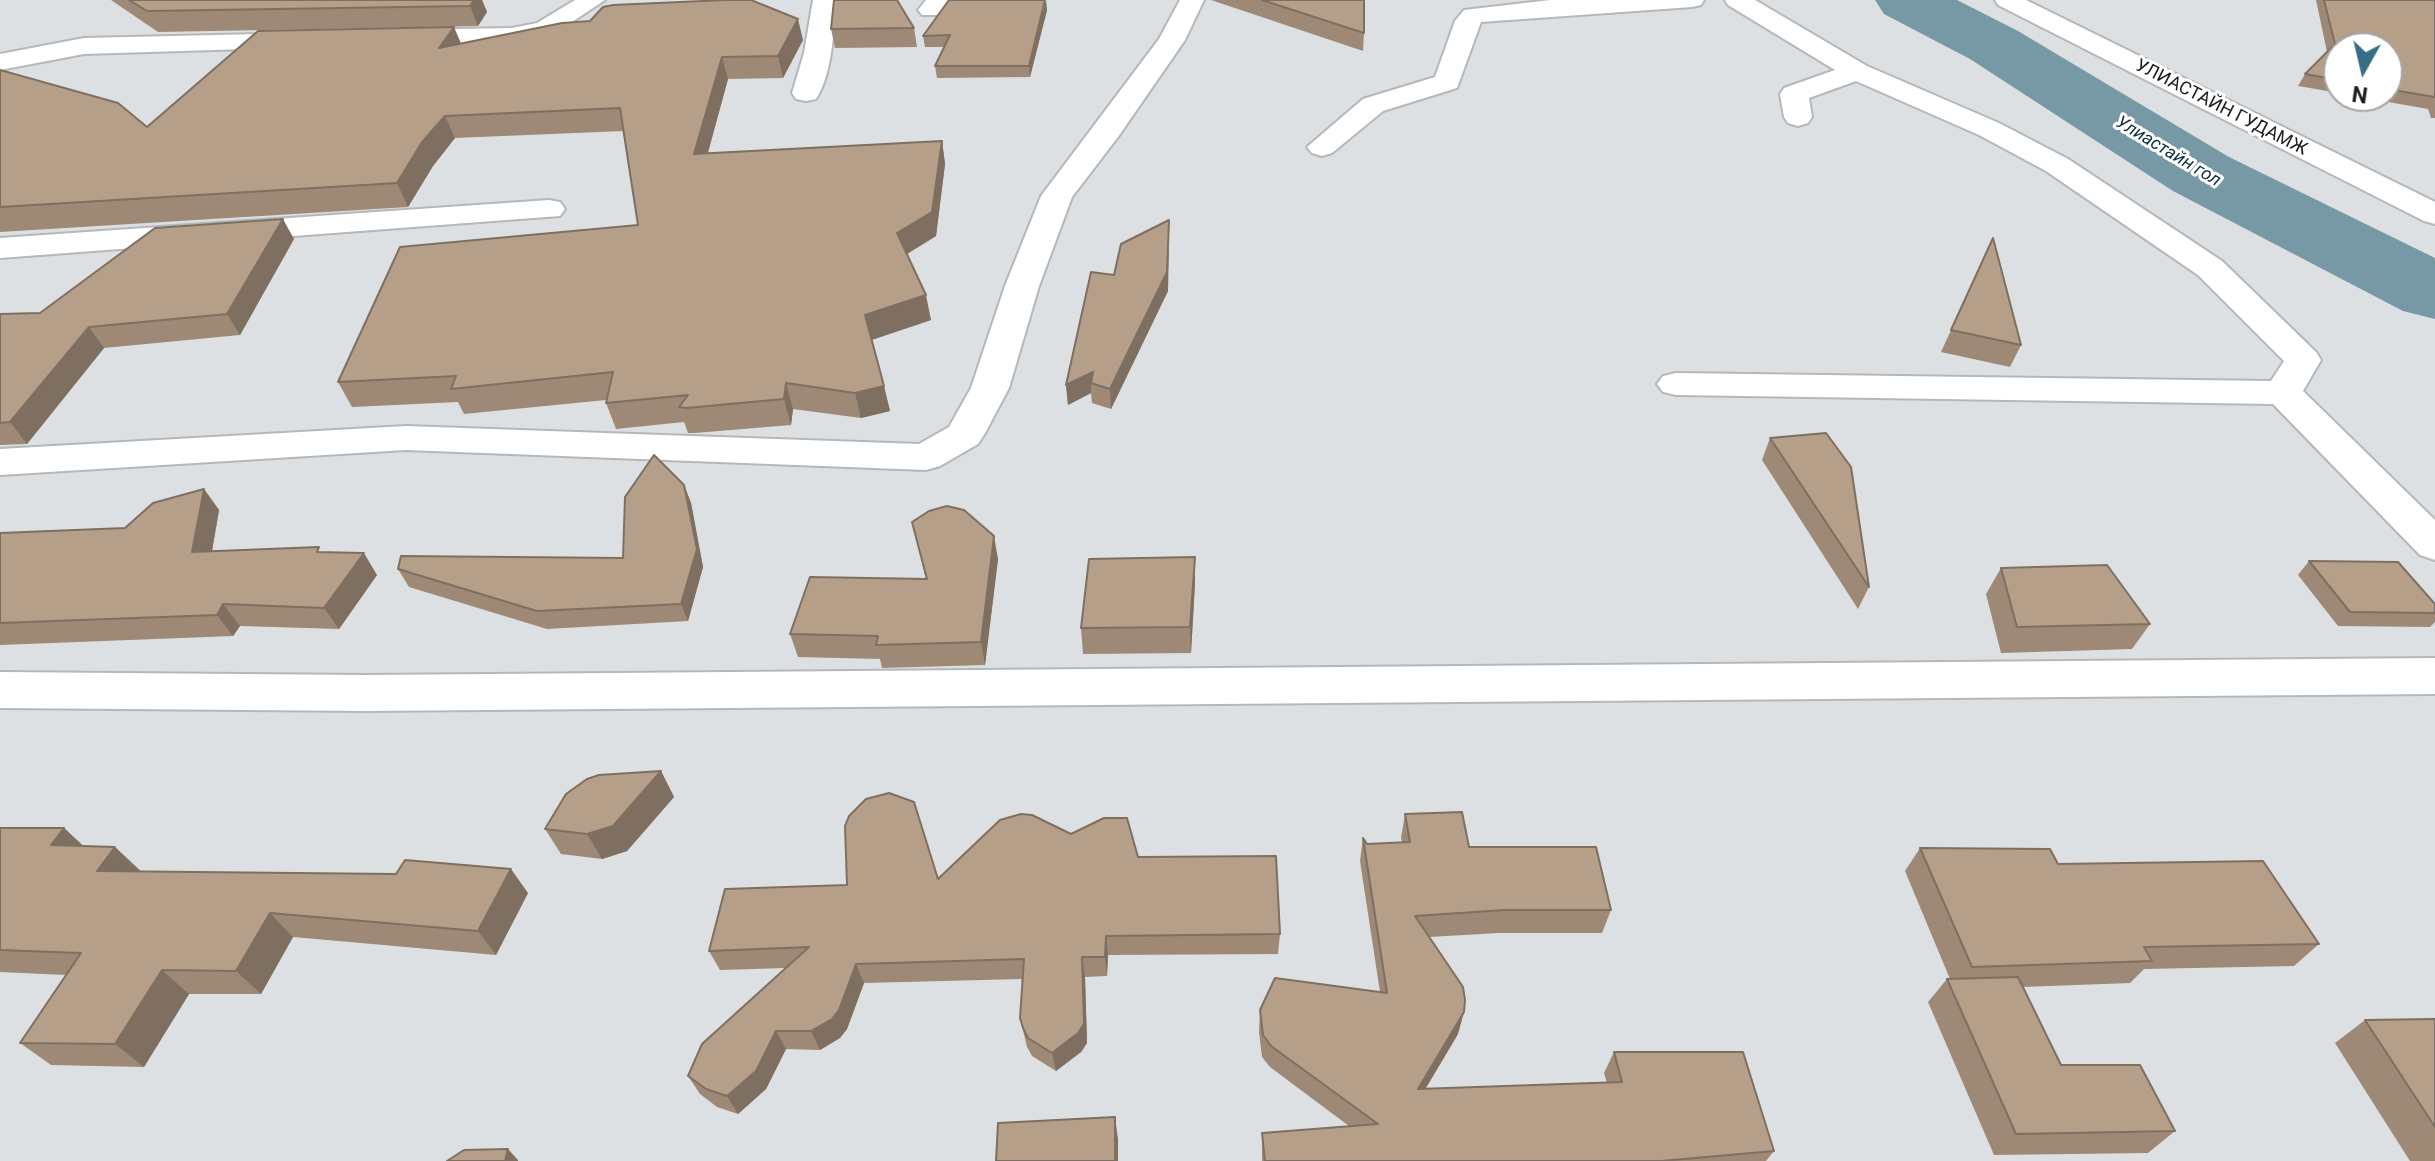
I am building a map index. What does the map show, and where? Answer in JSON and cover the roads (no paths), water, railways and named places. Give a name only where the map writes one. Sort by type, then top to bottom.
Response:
[{"type":"street","points":[[371,39],[512,36],[545,29],[593,0]]},
{"type":"street","points":[[806,93],[817,53],[825,0]]},
{"type":"street","points":[[0,462],[406,438],[926,457],[964,435],[990,388],[1022,286],[1057,196],[1108,131],[1172,40],[1192,0]]},
{"type":"street","points":[[1322,147],[1373,105],[1447,82],[1468,21],[1473,15],[1692,0]]},
{"type":"street","points":[[1737,0],[1857,72],[1989,129],[2057,165],[2210,268],[2303,360],[2283,393]]},
{"type":"street","name":"УЛИАСТАЙН ГУДАМЖ","points":[[2007,0],[2435,214]]},
{"type":"street","points":[[0,62],[84,46],[323,40]]},
{"type":"street","points":[[1798,117],[1794,94],[1857,72]]},
{"type":"street","points":[[0,248],[549,209]]},
{"type":"street","points":[[1676,384],[2283,393],[2435,545]]},
{"type":"street","points":[[0,690],[382,693],[2435,676]]},
{"type":"waterway","name":"Улиастайн гол","points":[[1907,0],[1994,45],[2201,174],[2435,292]]}]
